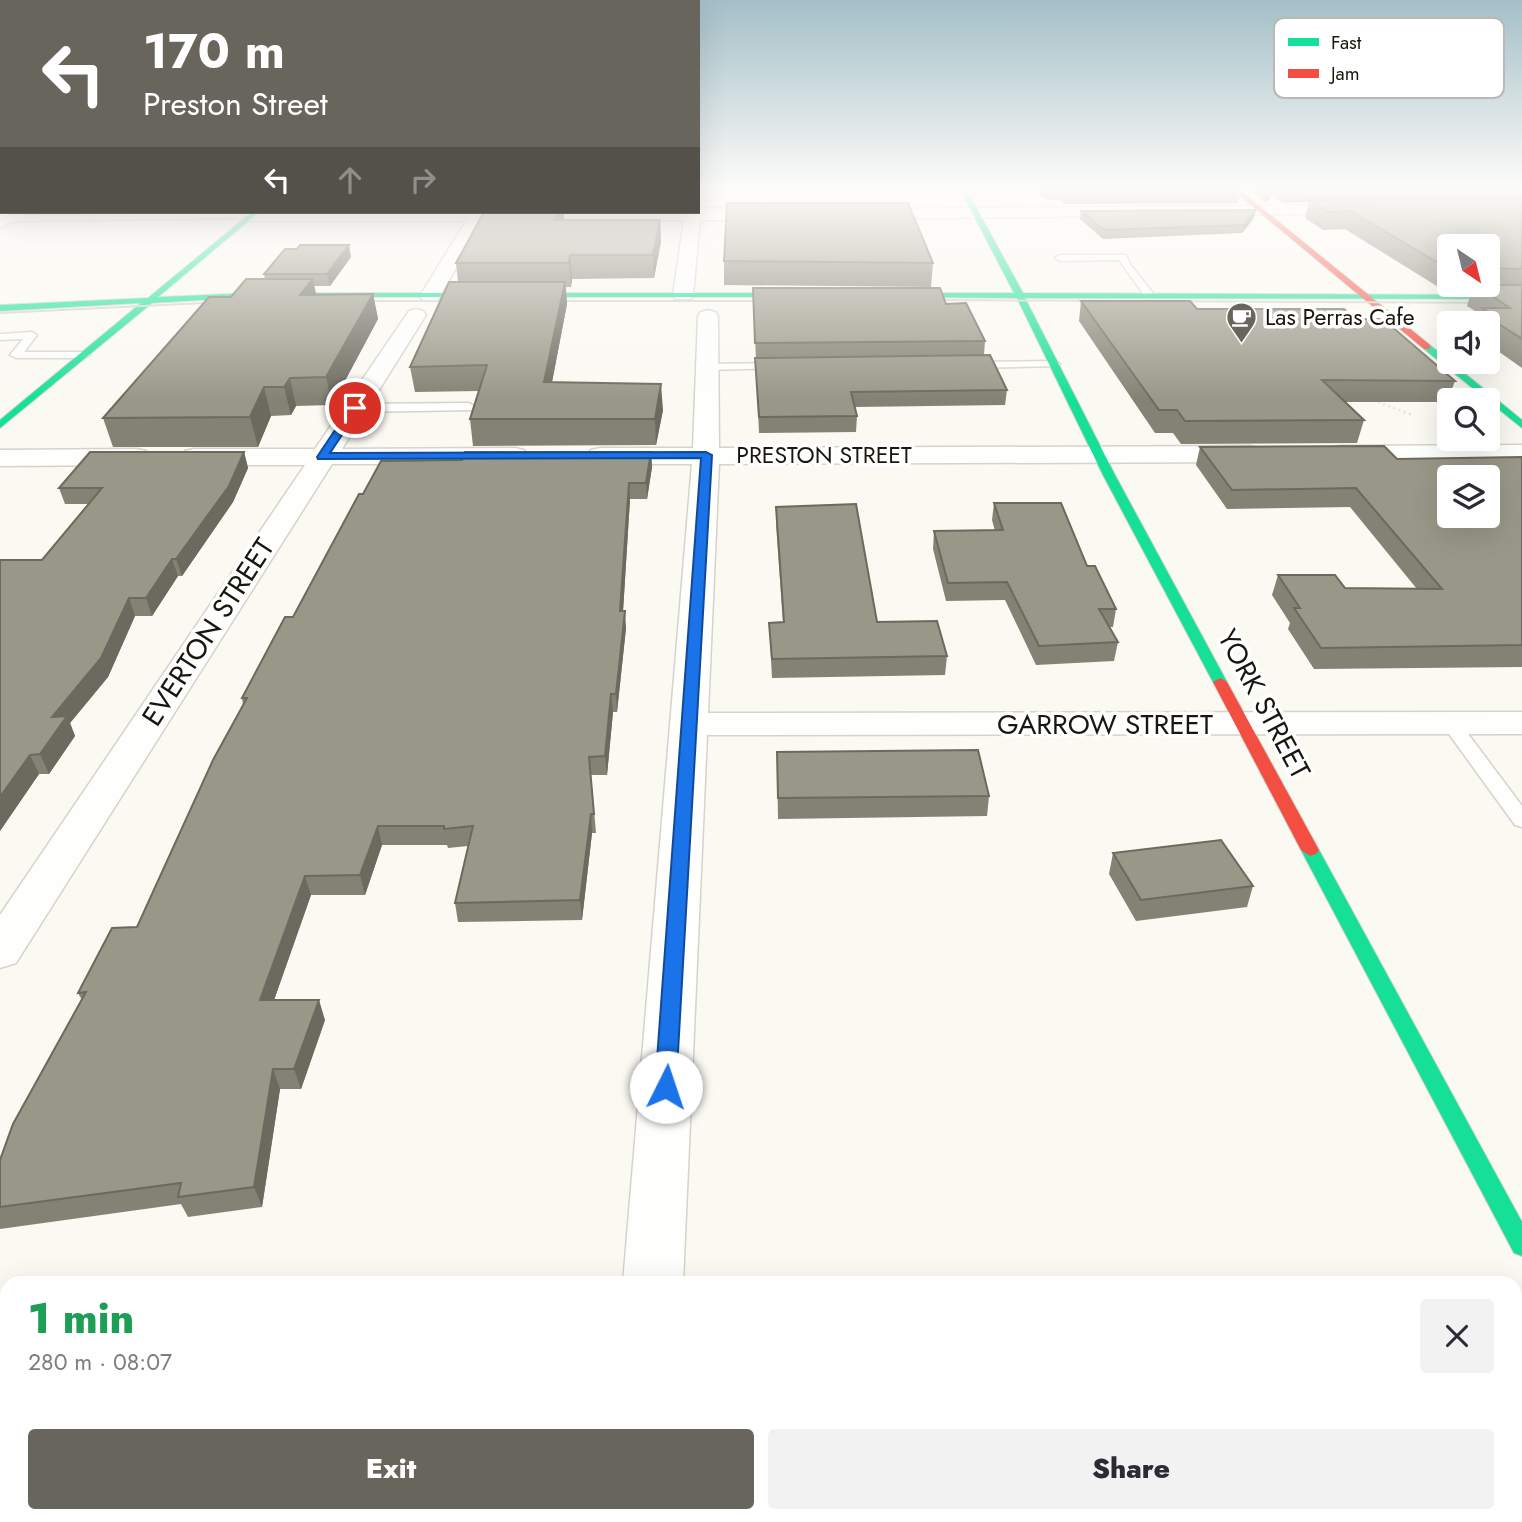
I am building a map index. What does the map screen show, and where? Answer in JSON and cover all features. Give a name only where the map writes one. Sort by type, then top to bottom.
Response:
[{"type":"main road","points":[[1,423],[200,258]]},
{"type":"main road","name":"YORK STREET","points":[[1000,258],[1098,455],[1245,724],[1522,1245]]},
{"type":"main road","points":[[1318,258],[1386,316],[1518,418]]},
{"type":"main road","points":[[0,309],[152,298],[254,295],[420,310],[702,311],[822,295]]},
{"type":"main road","points":[[877,295],[1522,297]]},
{"type":"main road","points":[[0,324],[186,315]]},
{"type":"main road","points":[[1007,315],[1052,315]]},
{"type":"main road","points":[[1365,316],[1419,316]]},
{"type":"street","name":"EVERTON STREET","points":[[0,951],[452,258]]},
{"type":"street","points":[[653,1276],[706,455],[707,367],[697,258]]},
{"type":"street","points":[[1308,454],[1522,453]]},
{"type":"street","name":"PRESTON STREET","points":[[569,456],[1281,454]]},
{"type":"street","points":[[0,458],[542,456]]},
{"type":"street","name":"GARROW STREET","points":[[689,724],[1522,723]]},
{"type":"lane","points":[[1123,258],[1150,296]]},
{"type":"lane","points":[[0,337],[32,335],[16,355]]},
{"type":"lane","points":[[0,358],[16,355],[84,355]]},
{"type":"lane","points":[[963,365],[1054,364]]},
{"type":"lane","points":[[707,367],[787,366]]},
{"type":"lane","points":[[355,408],[469,408]]},
{"type":"lane","points":[[1450,723],[1522,820]]},
{"type":"path","points":[[1377,402],[1412,415]]},
{"type":"building","points":[[277,258],[339,258],[327,274],[264,274]]},
{"type":"building","points":[[459,258],[570,258],[569,263],[456,263]]},
{"type":"building","points":[[724,258],[931,258],[933,263],[724,261]]},
{"type":"building","points":[[1500,258],[1522,258],[1522,269],[1500,268]]},
{"type":"building","points":[[246,279],[313,279],[300,295],[373,294],[326,377],[290,378],[284,387],[264,387],[250,417],[103,418],[209,297],[231,297]]},
{"type":"building","points":[[449,282],[565,282],[544,382],[661,384],[655,419],[470,419],[487,365],[410,367]]},
{"type":"building","points":[[1500,285],[1522,285],[1522,339],[1500,325],[1500,311],[1486,311],[1482,308],[1510,308],[1495,298],[1500,298]]},
{"type":"building","points":[[753,288],[940,288],[946,304],[966,303],[985,341],[755,343]]},
{"type":"building","points":[[1081,301],[1190,301],[1197,309],[1344,309],[1356,319],[1383,319],[1437,366],[1437,374],[1447,374],[1455,381],[1322,380],[1364,420],[1185,421],[1177,410],[1159,410]]},
{"type":"building","points":[[990,355],[1007,390],[851,392],[857,416],[759,417],[755,358]]},
{"type":"building","points":[[1384,446],[1397,459],[1522,457],[1522,645],[1321,648],[1294,608],[1300,608],[1278,575],[1335,575],[1345,588],[1442,589],[1356,488],[1232,490],[1200,447]]},
{"type":"building","points":[[90,452],[244,452],[229,486],[176,559],[172,559],[146,598],[129,598],[101,658],[52,717],[67,716],[40,754],[30,755],[0,797],[0,560],[42,560],[102,488],[59,488]]},
{"type":"building","points":[[465,452],[651,452],[646,483],[629,483],[620,611],[625,611],[616,694],[611,694],[605,756],[589,757],[594,814],[591,814],[580,900],[455,903],[473,826],[444,829],[444,826],[378,826],[360,875],[305,876],[260,1000],[319,1000],[294,1069],[273,1069],[254,1187],[178,1197],[181,1183],[0,1207],[0,1160],[13,1124],[86,992],[78,993],[112,928],[137,927],[213,760],[247,698],[242,698],[285,617],[293,617],[359,494],[363,494],[381,461],[462,460]]},
{"type":"building","points":[[994,503],[1061,503],[1087,566],[1095,566],[1116,609],[1099,609],[1118,642],[1039,646],[1007,582],[948,583],[934,531],[1003,530]]},
{"type":"building","points":[[856,504],[877,622],[937,621],[947,656],[772,659],[769,623],[784,622],[776,507]]},
{"type":"building","points":[[978,750],[989,796],[778,798],[777,752]]},
{"type":"building","points":[[1221,840],[1253,886],[1141,900],[1113,853]]},
{"type":"tram line","points":[[924,300],[1522,303]]},
{"type":"tram line","points":[[357,301],[458,301]]},
{"type":"tram line","points":[[549,301],[773,301]]},
{"type":"tram line","points":[[0,313],[224,302]]},
{"type":"traffic: fast","points":[[0,425],[201,258]]},
{"type":"traffic: fast","points":[[1000,258],[1109,475],[1220,682]]},
{"type":"traffic: fast","points":[[0,308],[254,295],[806,295]]},
{"type":"traffic: fast","points":[[891,295],[1522,297]]},
{"type":"traffic: fast","points":[[1427,347],[1522,425]]},
{"type":"traffic: fast","points":[[1310,850],[1522,1245]]},
{"type":"traffic: jam","points":[[1319,258],[1427,347]]},
{"type":"traffic: jam","points":[[1220,682],[1310,850]]},
{"type":"place","name":"Las Perras Cafe","points":[[1242,344]]},
{"type":"route","points":[[355,408],[322,457],[706,455],[666,1087]]}]
